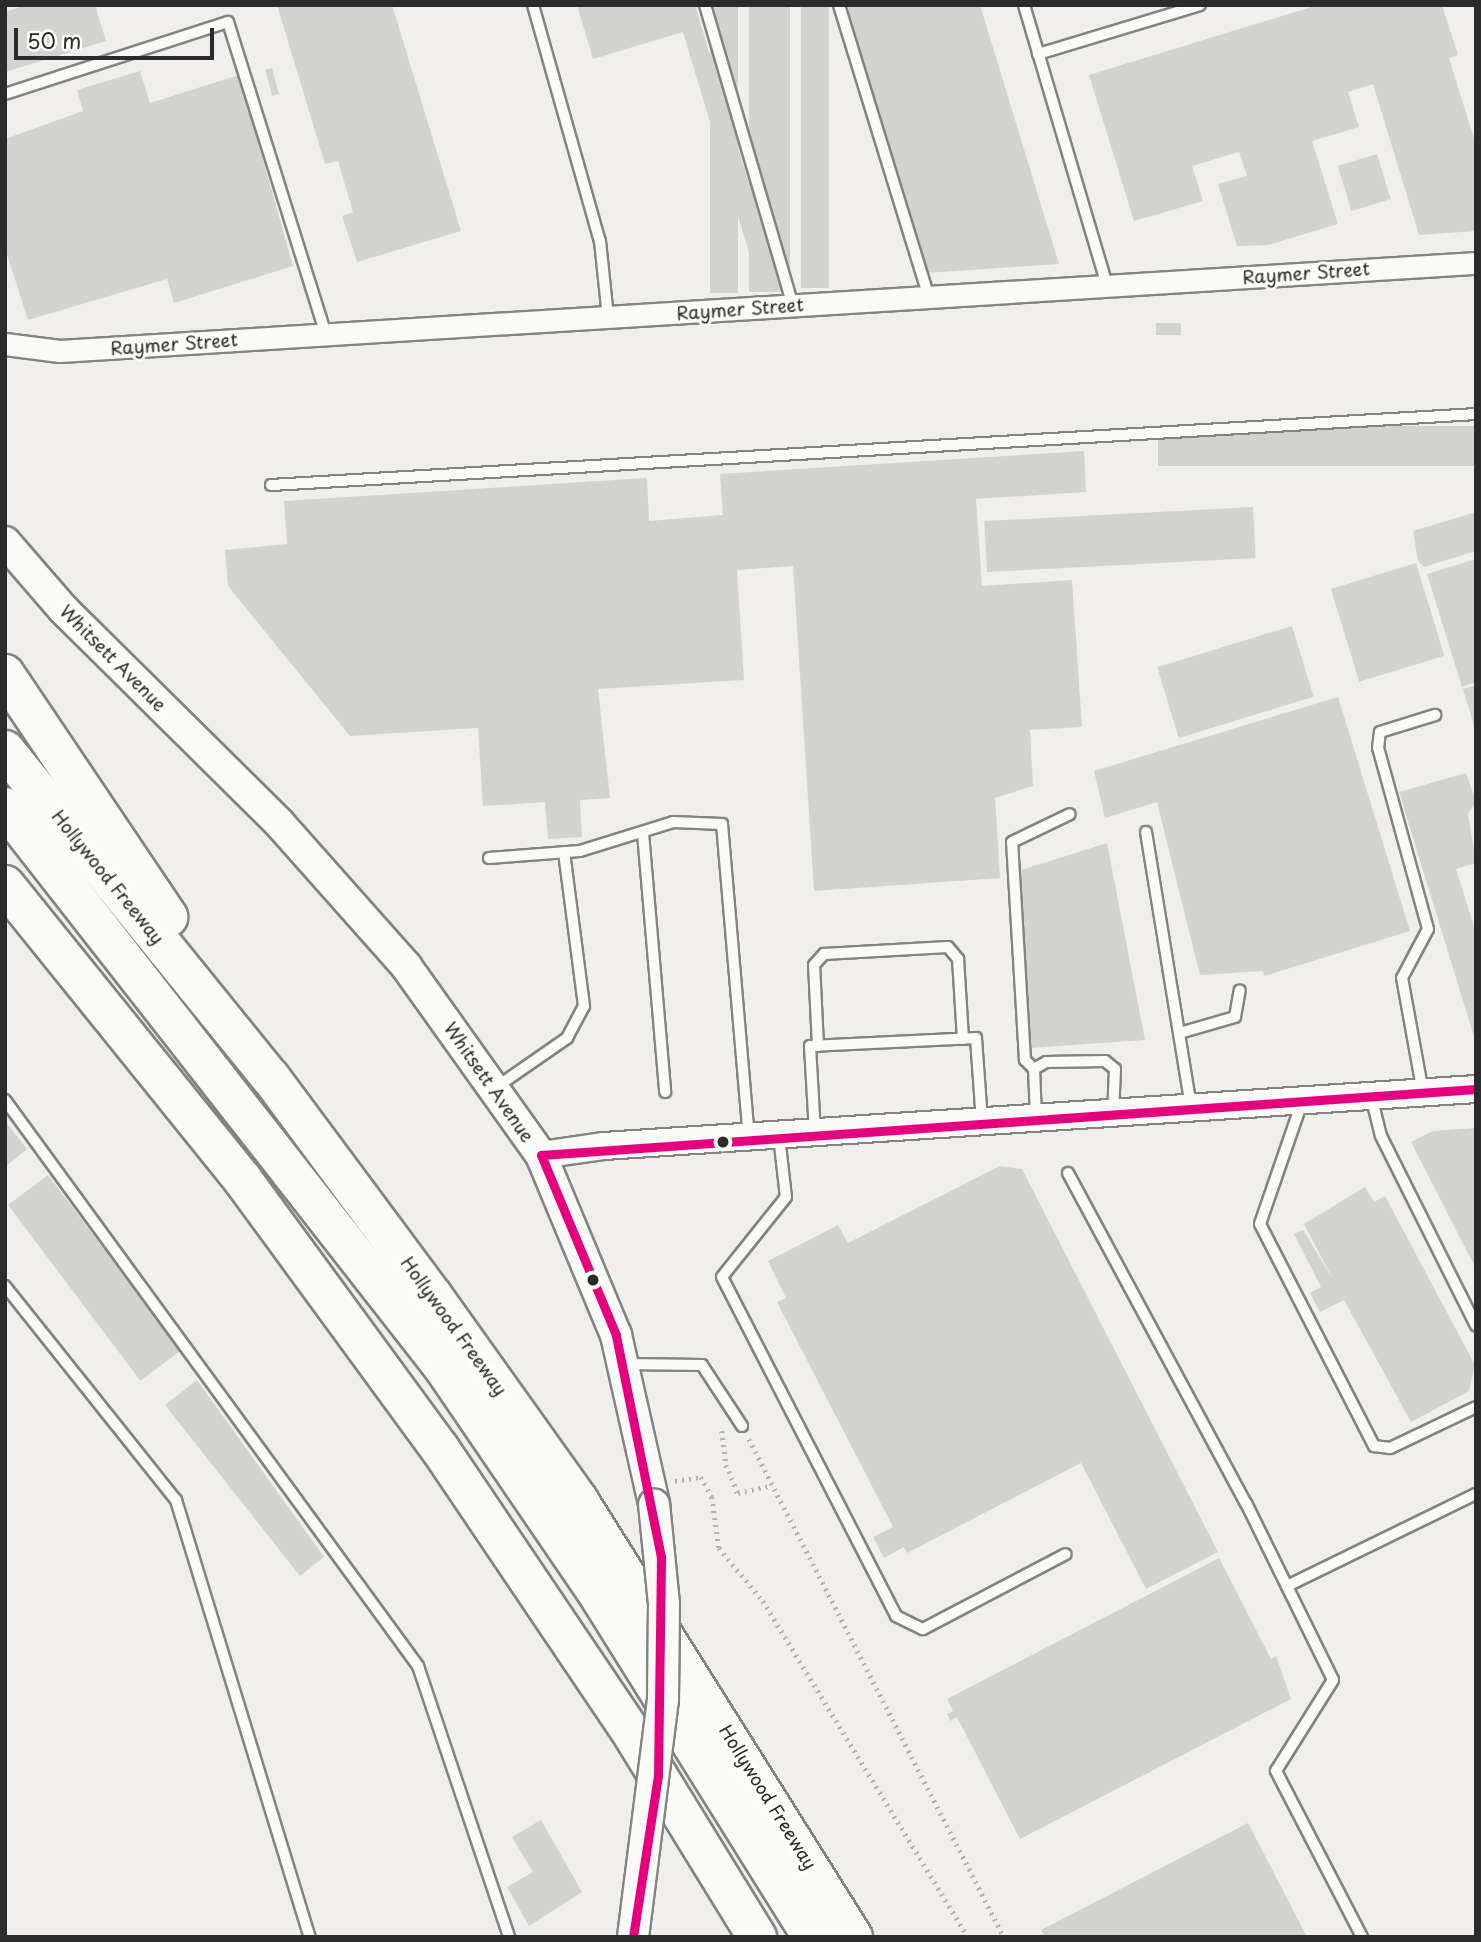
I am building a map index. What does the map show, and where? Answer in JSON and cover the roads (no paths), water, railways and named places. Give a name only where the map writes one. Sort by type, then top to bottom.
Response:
[{"type":"highway","points":[[5,674],[271,1078]]},
{"type":"highway","name":"Hollywood Freeway","points":[[5,750],[271,1078],[579,1501],[853,1937]]},
{"type":"highway","points":[[5,807],[443,1367],[601,1599],[812,1937]]},
{"type":"highway","points":[[5,844],[313,1230],[517,1510],[788,1937]]},
{"type":"highway","points":[[5,886],[105,1006],[243,1180],[440,1449],[634,1737],[757,1937]]},
{"type":"highway","points":[[5,911],[105,1006]]},
{"type":"main road","name":"Whitsett Avenue","points":[[5,542],[63,609],[280,824],[406,966],[541,1155],[592,1270],[623,1364],[650,1485],[661,1557],[664,1659],[658,1776],[633,1937]]},
{"type":"street","name":"Raymer Street","points":[[5,344],[60,351],[1476,263]]},
{"type":"street","points":[[541,1155],[749,1137],[1113,1116],[1476,1089]]},
{"type":"lane","points":[[533,5],[600,241],[608,317]]},
{"type":"lane","points":[[705,5],[793,305]]},
{"type":"lane","points":[[839,5],[929,297]]},
{"type":"lane","points":[[1024,5],[1107,285]]},
{"type":"lane","points":[[1038,54],[1200,5]]},
{"type":"lane","points":[[5,94],[229,22],[326,334]]},
{"type":"lane","points":[[271,485],[1476,414]]},
{"type":"lane","points":[[1423,1093],[1402,978],[1429,929],[1378,748],[1380,732],[1435,715]]},
{"type":"lane","points":[[1036,1121],[1034,1069],[1025,1060],[1012,842],[1070,814]]},
{"type":"lane","points":[[489,858],[564,852],[643,833],[673,822],[722,824],[749,1137]]},
{"type":"lane","points":[[1146,832],[1183,1032],[1192,1110]]},
{"type":"lane","points":[[643,833],[665,1092]]},
{"type":"lane","points":[[495,1088],[567,1038],[583,1006],[564,852]]},
{"type":"lane","points":[[818,1046],[814,965],[824,954],[948,947],[958,959],[963,1039]]},
{"type":"lane","points":[[1183,1032],[1235,1017],[1240,989]]},
{"type":"lane","points":[[815,1133],[810,1046],[976,1038],[982,1124]]},
{"type":"lane","points":[[1034,1069],[1046,1062],[1105,1060],[1115,1069],[1113,1116]]},
{"type":"lane","points":[[1371,1097],[1381,1136],[1476,1326]]},
{"type":"lane","points":[[5,1100],[418,1666],[509,1937]]},
{"type":"lane","points":[[1302,1102],[1260,1224],[1374,1446],[1390,1448],[1476,1407]]},
{"type":"lane","points":[[779,1136],[786,1197],[722,1277],[896,1616],[923,1629],[1066,1554]]},
{"type":"lane","points":[[1068,1173],[1287,1586],[1333,1680],[1276,1771],[1362,1937]]},
{"type":"lane","points":[[5,1286],[176,1500],[310,1937]]},
{"type":"lane","points":[[623,1364],[702,1365],[742,1426]]},
{"type":"lane","points":[[1287,1586],[1476,1494]]}]
